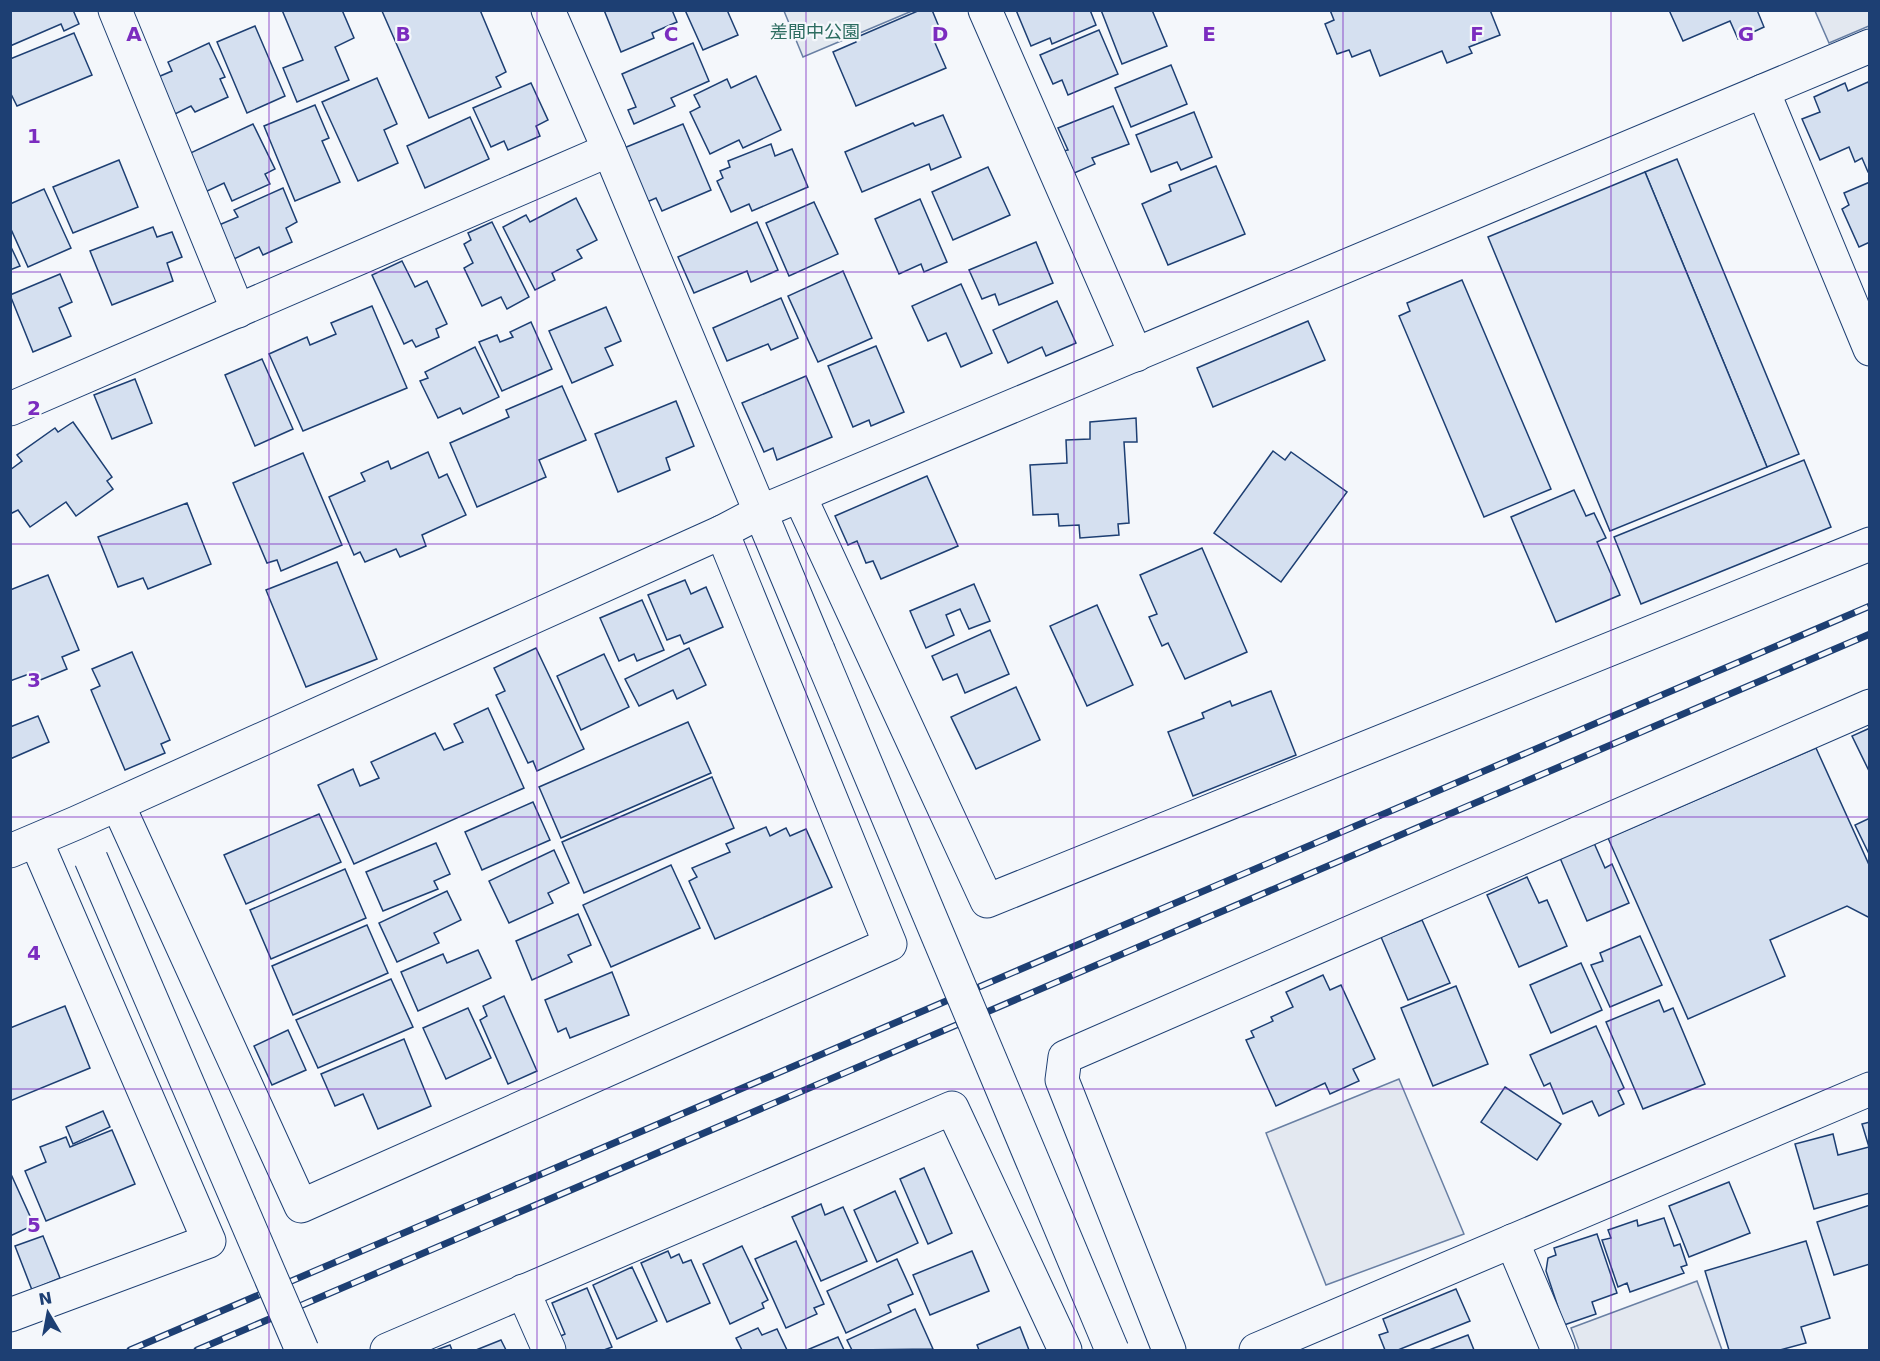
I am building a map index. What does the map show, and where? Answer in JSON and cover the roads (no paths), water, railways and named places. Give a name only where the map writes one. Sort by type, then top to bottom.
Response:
[{"type":"street","points":[[115,10],[238,310]]},
{"type":"street","points":[[548,10],[609,150],[1112,1350]]},
{"type":"street","points":[[985,10],[1136,355]]},
{"type":"street","points":[[10,1315],[209,1240],[23,846],[722,532],[760,512],[1869,46]]},
{"type":"street","points":[[1763,91],[1869,349]]},
{"type":"street","points":[[10,409],[609,150]]},
{"type":"street","points":[[800,497],[987,901],[1869,544]]},
{"type":"street","points":[[118,805],[301,1206],[879,949],[890,944],[722,532]]},
{"type":"street","points":[[1169,1350],[1062,1080],[1065,1057],[1869,706]]},
{"type":"street","points":[[76,824],[302,1350]]},
{"type":"street","points":[[1256,1350],[1869,1089]]},
{"type":"street","points":[[387,1350],[952,1108],[1065,1350]]},
{"type":"street","points":[[1512,1241],[1558,1350]]},
{"type":"street","points":[[523,1291],[549,1350]]},
{"type":"railway","points":[[130,1350],[1870,606]]},
{"type":"railway","points":[[197,1350],[1870,634]]},
{"type":"park label","name":"差間中公園","points":[[815,31]]}]
